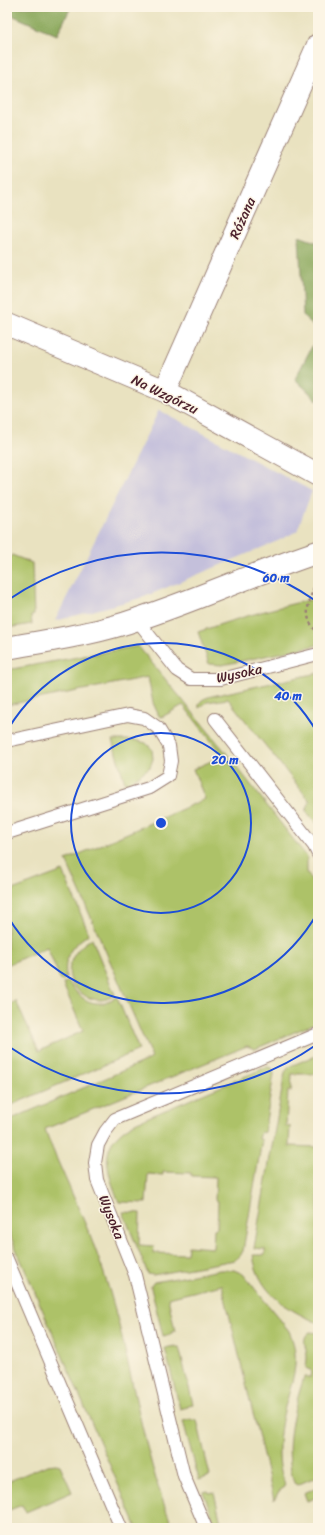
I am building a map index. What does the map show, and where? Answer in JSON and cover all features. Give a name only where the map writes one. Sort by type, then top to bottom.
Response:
[{"type":"street","name":"Różana","points":[[165,391],[318,45]]},
{"type":"street","name":"Na Wzgórzu","points":[[7,324],[165,391],[318,475]]},
{"type":"street","points":[[7,648],[82,634],[137,620],[318,552]]},
{"type":"lane","name":"Wysoka","points":[[137,620],[177,670],[192,679],[221,679],[318,654]]},
{"type":"lane","points":[[7,740],[128,715],[144,718],[158,728],[169,746],[170,761],[168,776],[149,788],[7,833]]},
{"type":"lane","points":[[215,719],[314,846],[318,854]]},
{"type":"lane","name":"Wysoka","points":[[206,1528],[184,1476],[135,1275],[97,1180],[95,1163],[98,1145],[105,1132],[115,1119],[318,1034]]},
{"type":"lane","points":[[7,1260],[121,1528]]},
{"type":"path","points":[[316,580],[307,617],[318,632]]},
{"type":"shaded area","points":[[159,410],[312,491],[297,531],[280,540],[144,597],[55,621]]},
{"type":"green space","points":[[7,7],[71,7],[57,35],[7,13]]},
{"type":"green space","points":[[299,236],[318,243],[318,332],[303,315]]},
{"type":"green space","points":[[318,335],[318,401],[295,379]]},
{"type":"green space","points":[[12,555],[32,563],[34,615],[31,616],[32,624],[7,628],[7,564]]},
{"type":"green space","points":[[318,598],[318,645],[222,665],[209,664],[198,632],[257,613]]},
{"type":"green space","points":[[138,646],[227,754],[307,857],[307,872],[318,893],[318,1022],[255,1049],[247,1046],[45,1129],[87,1228],[107,1281],[118,1321],[153,1470],[173,1528],[137,1528],[7,1228],[7,1121],[152,1058],[66,860],[205,799],[193,769],[223,756],[183,705],[162,717],[159,716],[153,703],[148,677],[7,705],[7,670]]},
{"type":"green space","points":[[318,673],[318,825],[306,811],[310,801],[228,699],[207,702],[199,708],[199,705],[202,700],[212,696]]},
{"type":"green space","points":[[112,740],[134,740],[146,743],[152,749],[153,759],[150,767],[130,782],[125,783]]},
{"type":"green space","points":[[63,871],[89,934],[77,943],[67,957],[66,978],[61,981],[47,947],[7,965],[7,892]]},
{"type":"green space","points":[[92,939],[115,995],[103,1000],[93,999],[84,995],[74,986],[70,979],[70,964],[73,956],[78,949]]},
{"type":"green space","points":[[68,981],[78,994],[91,1002],[104,1003],[117,997],[139,1050],[7,1107],[7,1006],[16,1001],[39,1051],[83,1031],[63,984]]},
{"type":"green space","points":[[318,1055],[317,1074],[292,1074],[291,1091],[288,1091],[286,1126],[290,1126],[289,1146],[318,1147],[318,1323],[295,1312],[275,1298],[261,1279],[256,1268],[253,1255],[265,1255],[265,1249],[254,1248],[285,1072],[290,1066]]},
{"type":"green space","points":[[267,1067],[272,1068],[274,1074],[264,1133],[261,1132],[259,1139],[262,1140],[243,1251],[235,1260],[153,1275],[148,1274],[123,1212],[140,1213],[139,1245],[154,1246],[153,1253],[187,1254],[188,1246],[213,1248],[214,1229],[217,1228],[218,1201],[215,1200],[216,1177],[191,1176],[191,1173],[163,1172],[163,1175],[148,1174],[146,1203],[119,1202],[110,1178],[108,1167],[110,1147],[115,1138],[137,1122]]},
{"type":"green space","points":[[220,1270],[234,1270],[243,1274],[289,1331],[293,1344],[295,1367],[283,1413],[279,1441],[280,1469],[285,1487],[279,1491],[274,1500],[222,1285],[168,1298],[175,1331],[171,1332],[172,1334],[163,1336],[151,1288],[154,1282]]},
{"type":"green space","points":[[310,1332],[318,1333],[318,1476],[297,1485],[294,1483],[291,1470],[289,1443],[293,1416],[304,1377],[311,1377],[312,1371],[306,1368],[307,1358],[305,1344],[305,1337]]},
{"type":"green space","points":[[175,1346],[179,1347],[193,1404],[180,1409],[165,1348]]},
{"type":"green space","points":[[191,1419],[192,1421],[197,1420],[210,1476],[199,1480],[183,1421]]},
{"type":"green space","points":[[47,1465],[60,1465],[72,1492],[26,1512],[22,1505],[7,1511],[7,1482]]},
{"type":"green space","points":[[318,1487],[318,1497],[307,1501],[304,1493]]},
{"type":"green space","points":[[208,1491],[209,1493],[214,1492],[222,1528],[217,1528],[203,1492]]}]
